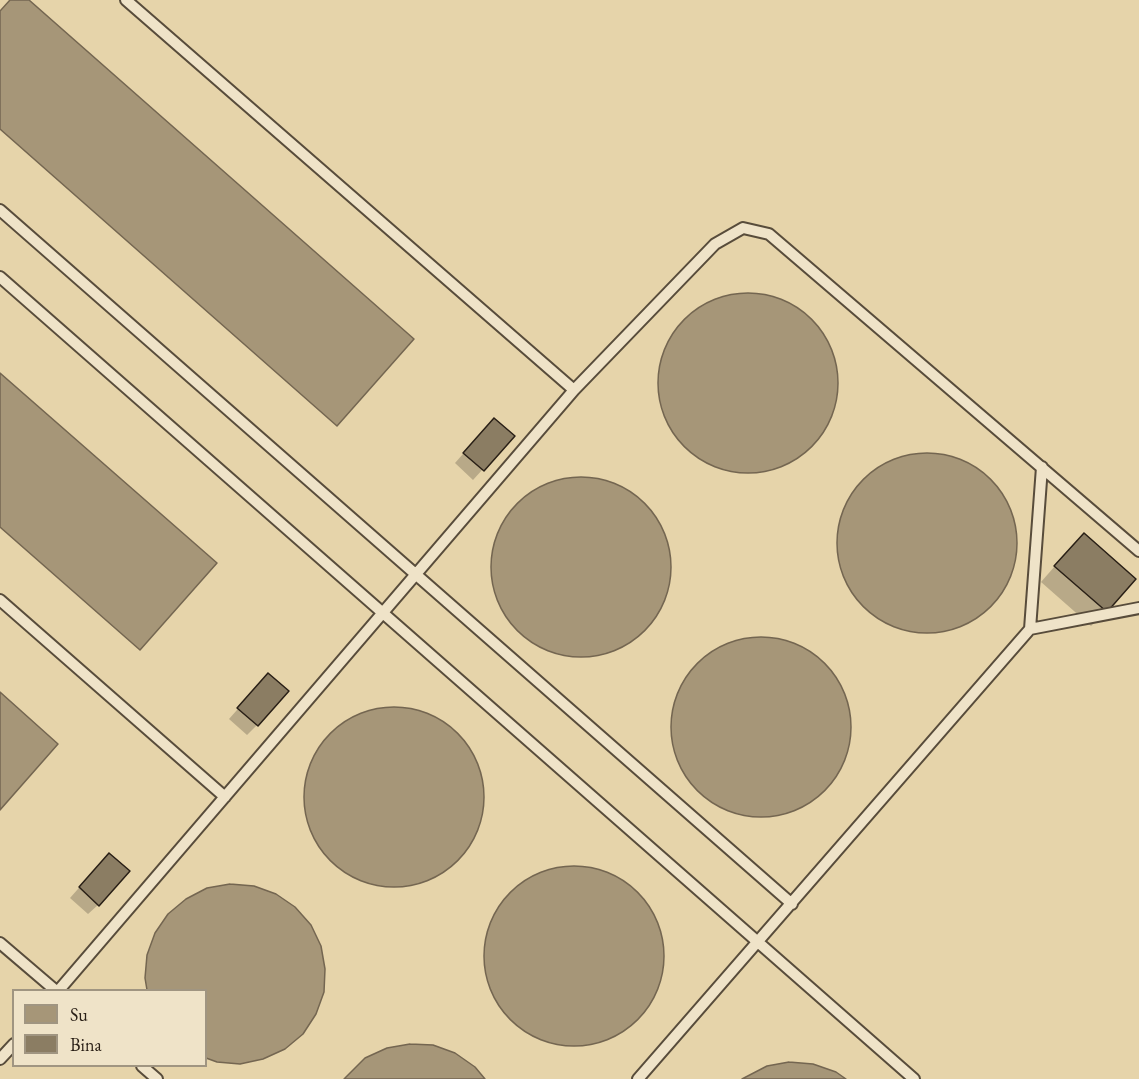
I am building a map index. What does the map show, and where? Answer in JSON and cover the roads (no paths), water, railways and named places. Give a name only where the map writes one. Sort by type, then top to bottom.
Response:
[{"type":"lane","points":[[126,0],[574,390]]},
{"type":"lane","points":[[0,210],[792,904]]},
{"type":"lane","points":[[58,989],[574,390],[714,244],[742,228],[769,234],[1139,551]]},
{"type":"lane","points":[[0,277],[914,1079]]},
{"type":"lane","points":[[639,1079],[1030,629],[1042,467]]},
{"type":"lane","points":[[0,600],[225,797]]},
{"type":"lane","points":[[1030,629],[1139,608]]},
{"type":"lane","points":[[0,943],[56,989]]},
{"type":"lane","points":[[0,1059],[12,1046]]},
{"type":"lane","points":[[143,1067],[157,1079]]},
{"type":"water","points":[[10,0],[29,0],[414,339],[337,426],[0,129],[0,11]]},
{"type":"water","points":[[748,293],[782,300],[811,320],[831,349],[838,383],[831,417],[811,446],[782,466],[748,473],[714,466],[685,446],[665,417],[658,383],[665,349],[685,320],[714,300]]},
{"type":"water","points":[[0,373],[217,563],[140,650],[0,527]]},
{"type":"water","points":[[927,453],[961,460],[990,480],[1010,509],[1017,543],[1010,577],[990,606],[961,626],[927,633],[893,626],[864,606],[844,577],[837,543],[844,509],[864,480],[893,460]]},
{"type":"water","points":[[581,477],[615,484],[644,504],[664,533],[671,567],[664,601],[644,630],[615,650],[581,657],[547,650],[518,630],[498,601],[491,567],[498,533],[518,504],[547,484]]},
{"type":"water","points":[[761,637],[795,644],[824,664],[844,693],[851,727],[844,761],[824,790],[795,810],[761,817],[727,810],[698,790],[678,761],[671,727],[678,693],[698,664],[727,644]]},
{"type":"water","points":[[0,692],[58,744],[0,810]]},
{"type":"water","points":[[394,707],[428,714],[457,734],[477,763],[484,797],[477,831],[457,860],[428,880],[394,887],[360,880],[331,860],[311,831],[304,797],[311,763],[331,734],[360,714]]},
{"type":"water","points":[[574,866],[608,873],[637,893],[657,922],[664,956],[657,990],[637,1019],[608,1039],[574,1046],[540,1039],[511,1019],[491,990],[484,956],[491,922],[511,893],[540,873]]},
{"type":"water","points":[[230,884],[254,886],[276,894],[295,907],[311,925],[321,946],[325,969],[324,992],[316,1014],[303,1034],[285,1049],[263,1059],[240,1064],[217,1062],[207,1058],[207,989],[147,989],[145,978],[147,955],[155,933],[168,914],[186,899],[207,888]]},
{"type":"water","points":[[410,1044],[433,1045],[455,1053],[475,1067],[485,1079],[344,1079],[365,1058],[387,1048]]},
{"type":"water","points":[[789,1062],[813,1064],[836,1072],[846,1079],[742,1079],[767,1066]]}]
